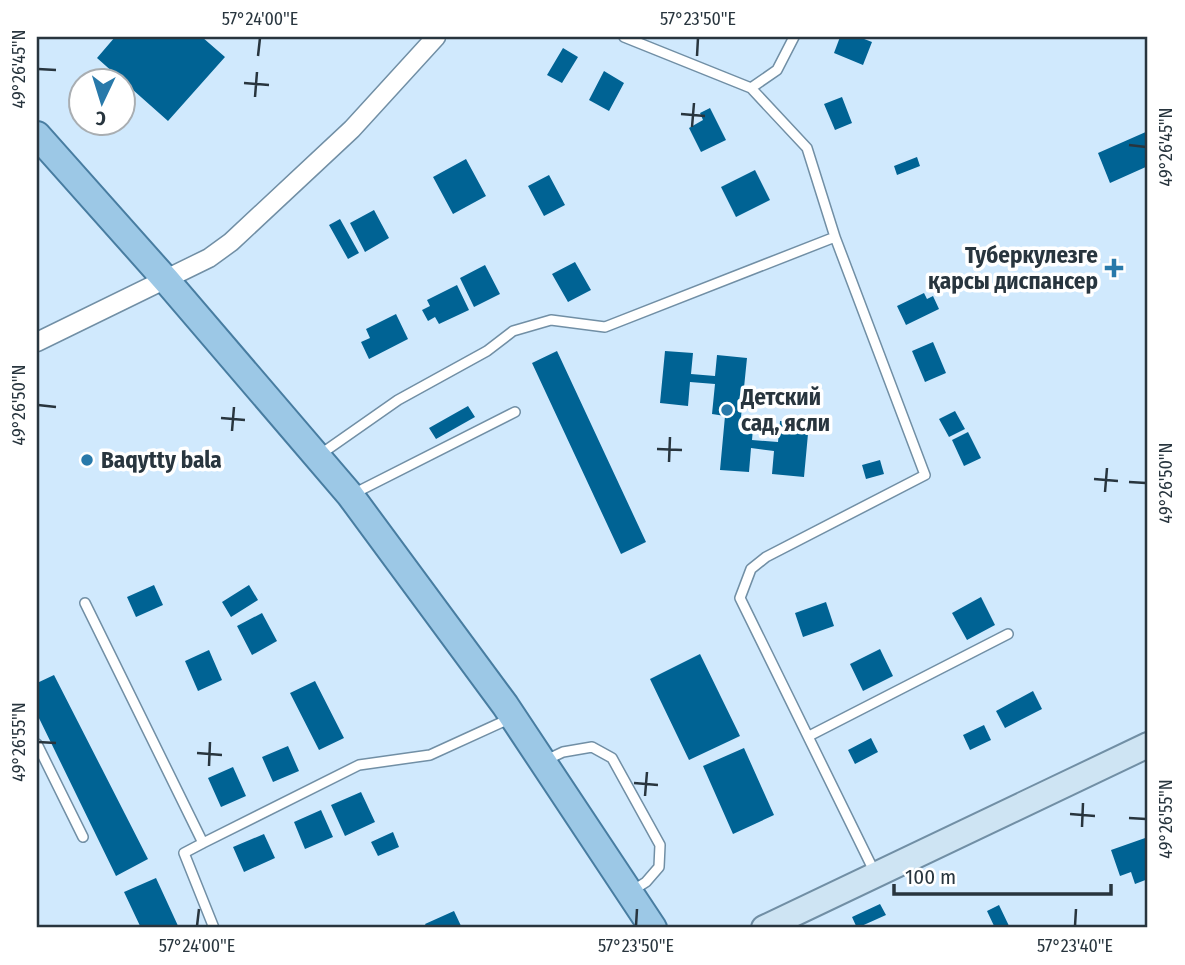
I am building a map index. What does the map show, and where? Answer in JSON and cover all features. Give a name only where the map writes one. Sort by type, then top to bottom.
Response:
[{"type":"main road","points":[[37,135],[166,280],[350,495],[513,717],[653,928]]},
{"type":"street","points":[[37,342],[209,258],[252,224],[352,129],[436,37]]},
{"type":"street","points":[[764,928],[1148,745]]},
{"type":"lane","points":[[624,37],[751,88],[807,148],[835,237],[925,475],[766,557],[751,569],[743,583],[740,598],[876,875]]},
{"type":"lane","points":[[751,88],[769,79],[777,70],[794,37]]},
{"type":"lane","points":[[316,457],[398,400],[487,351],[513,331],[551,320],[605,327],[835,237]]},
{"type":"lane","points":[[350,495],[515,412]]},
{"type":"lane","points":[[85,603],[203,843]]},
{"type":"lane","points":[[809,736],[1008,634]]},
{"type":"lane","points":[[214,928],[184,853],[359,765],[430,755],[513,717]]},
{"type":"lane","points":[[37,744],[83,837]]},
{"type":"lane","points":[[542,761],[563,752],[592,747],[612,758],[660,845],[659,867],[646,882],[629,892]]},
{"type":"building","points":[[115,37],[202,37],[225,57],[168,121],[136,93],[136,66],[106,66],[97,58]]},
{"type":"building","points":[[840,37],[859,37],[872,42],[863,65],[834,53]]},
{"type":"building","points":[[563,48],[578,57],[562,83],[547,75]]},
{"type":"building","points":[[604,71],[624,83],[609,111],[589,100]]},
{"type":"building","points":[[842,97],[852,123],[835,130],[824,104]]},
{"type":"building","points":[[710,108],[726,140],[701,152],[689,128],[703,120],[700,113]]},
{"type":"building","points":[[1148,131],[1148,166],[1110,183],[1098,153]]},
{"type":"building","points":[[917,157],[920,166],[897,175],[894,166]]},
{"type":"building","points":[[466,159],[486,196],[453,214],[433,177]]},
{"type":"building","points":[[755,170],[770,200],[736,217],[721,187]]},
{"type":"building","points":[[549,175],[565,205],[544,216],[528,186]]},
{"type":"building","points":[[374,210],[389,238],[365,252],[350,223]]},
{"type":"building","points":[[340,219],[359,253],[348,259],[329,225]]},
{"type":"building","points":[[575,262],[591,290],[568,302],[552,274]]},
{"type":"building","points":[[485,265],[500,294],[474,307],[460,278]]},
{"type":"building","points":[[457,285],[469,310],[439,324],[435,317],[428,321],[422,310],[430,306],[427,300]]},
{"type":"building","points":[[924,293],[927,299],[933,296],[939,309],[906,325],[897,306]]},
{"type":"building","points":[[396,314],[408,339],[369,359],[361,342],[370,338],[366,329]]},
{"type":"building","points":[[933,342],[946,373],[925,382],[912,351]]},
{"type":"building","points":[[557,351],[646,542],[621,554],[532,363]]},
{"type":"building","name":"Детский сад, ясли","points":[[665,351],[693,353],[691,374],[715,376],[717,355],[747,358],[741,417],[754,418],[752,440],[778,442],[780,421],[809,423],[804,477],[772,474],[774,451],[751,448],[749,472],[720,470],[725,416],[712,414],[715,384],[690,382],[688,406],[660,403]]},
{"type":"building","points":[[468,406],[475,417],[436,439],[429,428]]},
{"type":"building","points":[[955,411],[965,429],[949,437],[939,419]]},
{"type":"building","points":[[968,432],[981,458],[964,466],[952,440]]},
{"type":"building","points":[[880,460],[884,474],[866,479],[862,465]]},
{"type":"building","points":[[154,585],[163,605],[136,617],[127,597]]},
{"type":"building","points":[[249,585],[258,600],[231,617],[222,602]]},
{"type":"building","points":[[981,597],[995,625],[967,640],[952,613]]},
{"type":"building","points":[[826,602],[834,626],[803,637],[795,613]]},
{"type":"building","points":[[262,613],[277,641],[252,655],[237,626]]},
{"type":"building","points":[[880,649],[893,676],[863,691],[850,664]]},
{"type":"building","points":[[209,650],[222,680],[198,691],[185,661]]},
{"type":"building","points":[[700,654],[740,736],[689,760],[650,679]]},
{"type":"building","points":[[54,675],[148,859],[116,876],[37,714],[37,683]]},
{"type":"building","points":[[315,681],[344,738],[319,750],[290,693]]},
{"type":"building","points":[[1033,691],[1042,709],[1005,728],[996,711]]},
{"type":"building","points":[[984,725],[991,740],[970,750],[963,735]]},
{"type":"building","points":[[871,738],[878,752],[855,764],[848,750]]},
{"type":"building","points":[[288,746],[299,771],[273,782],[262,757]]},
{"type":"building","points":[[744,748],[774,815],[733,834],[703,766]]},
{"type":"building","points":[[233,767],[246,796],[221,807],[208,778]]},
{"type":"building","points":[[361,792],[375,822],[345,836],[331,805]]},
{"type":"building","points":[[321,810],[333,837],[305,849],[294,822]]},
{"type":"building","points":[[393,832],[399,847],[378,856],[371,842]]},
{"type":"building","points":[[264,834],[275,858],[244,872],[233,847]]},
{"type":"building","points":[[1148,837],[1148,879],[1135,884],[1131,872],[1120,876],[1111,850]]},
{"type":"building","points":[[156,878],[179,928],[141,928],[124,892]]},
{"type":"building","points":[[880,904],[886,915],[857,928],[852,917]]},
{"type":"building","points":[[999,905],[1010,928],[995,928],[987,911]]},
{"type":"building","points":[[454,911],[462,928],[427,928],[425,924]]},
{"type":"place","name":"Туберкулезге қарсы диспансер","points":[[1114,268]]},
{"type":"place","name":"Детский сад, ясли","points":[[727,410]]},
{"type":"place","name":"Baqytty bala","points":[[87,460]]}]
